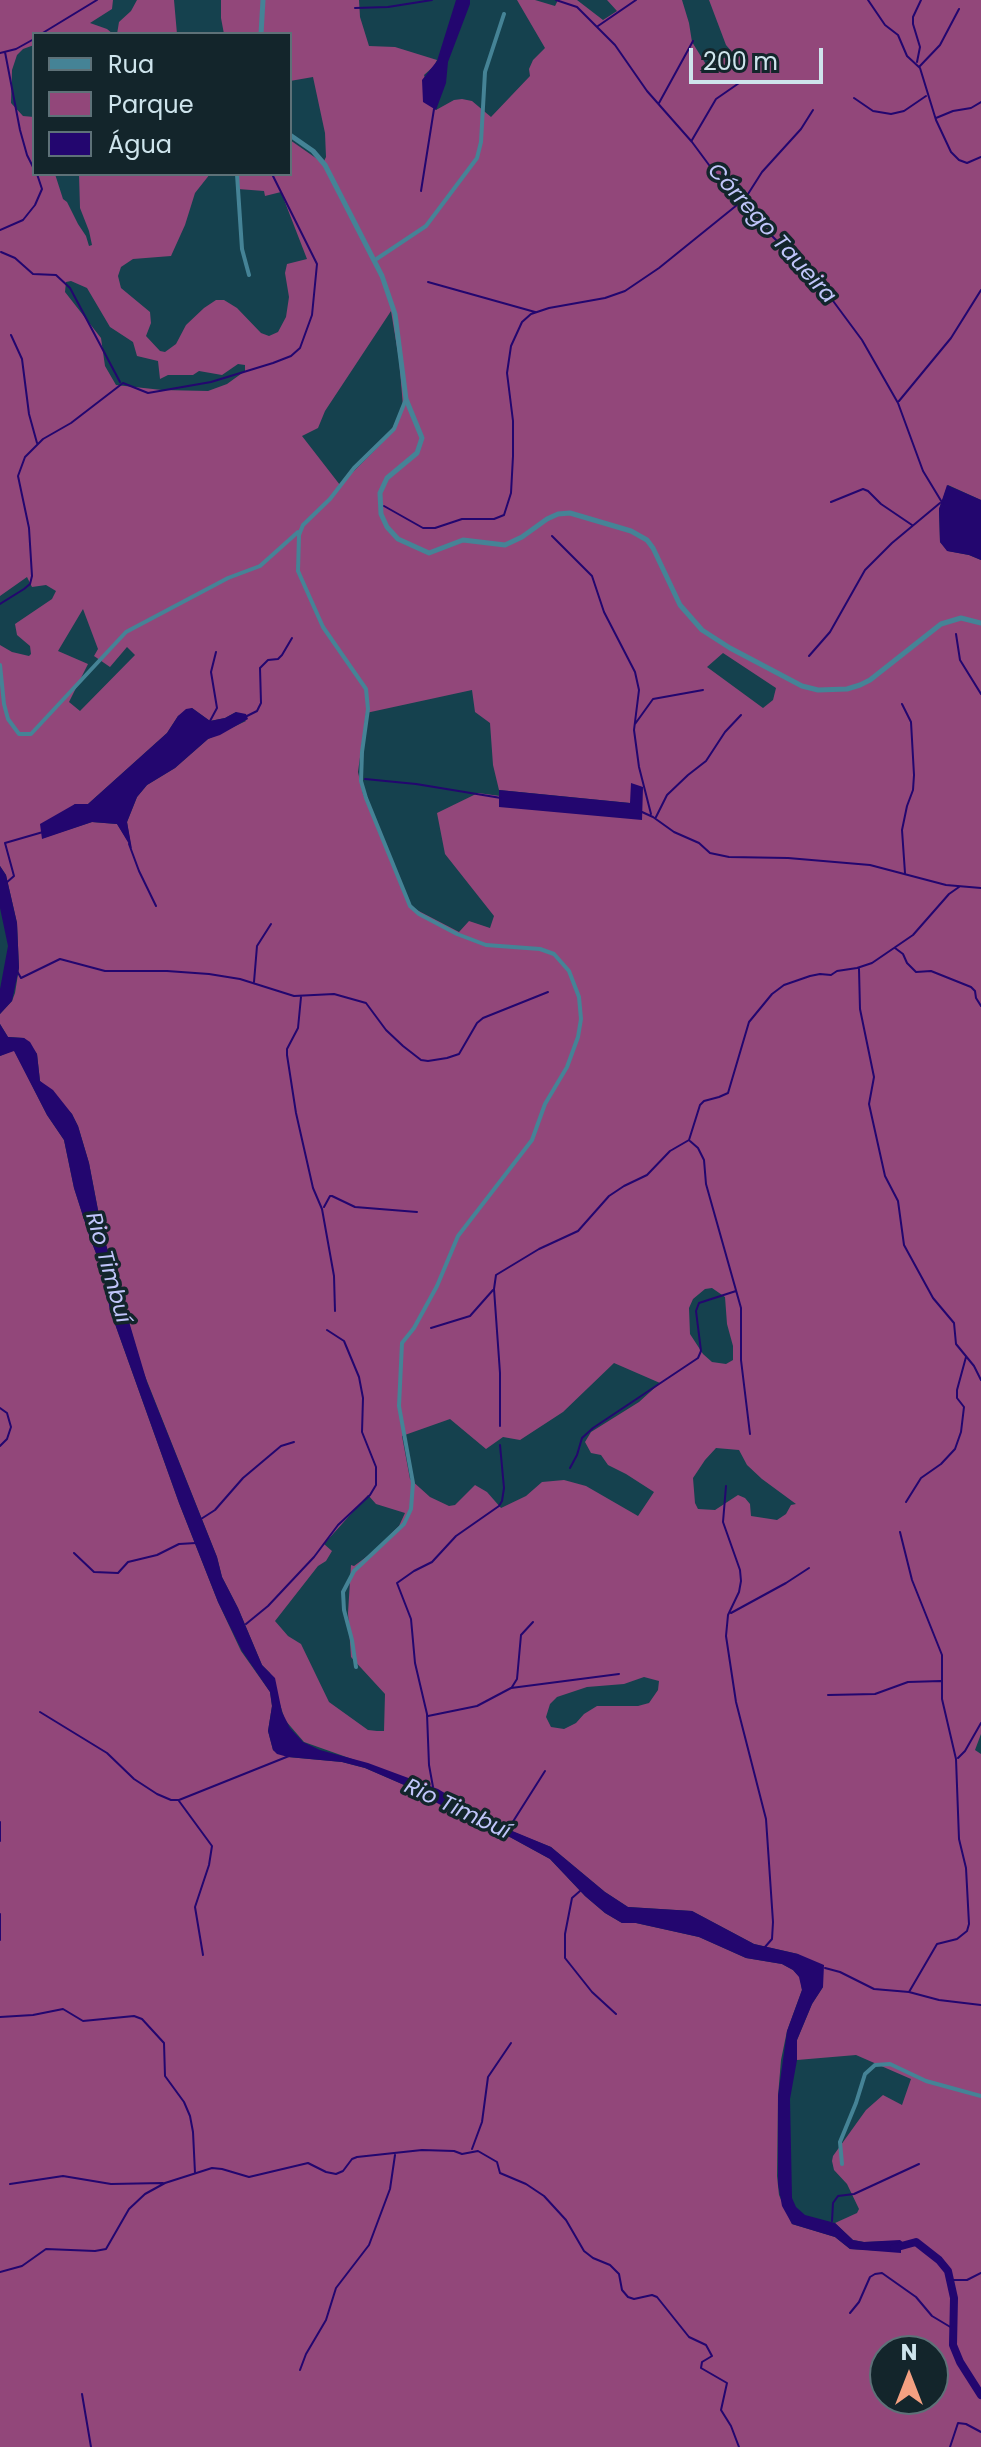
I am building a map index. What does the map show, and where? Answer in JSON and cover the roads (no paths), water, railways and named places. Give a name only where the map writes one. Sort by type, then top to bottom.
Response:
[{"type":"street","points":[[261,32],[263,0]]},
{"type":"street","points":[[375,260],[426,226],[477,158],[481,142],[485,72],[504,14]]},
{"type":"street","points":[[292,136],[319,157],[375,260],[395,314],[406,399],[421,431],[421,445],[417,453],[387,478],[380,493],[379,503],[387,527],[398,539],[422,552],[434,552],[463,540],[505,545],[558,514],[581,515],[631,531],[647,540],[653,548],[680,605],[702,630],[802,686],[818,690],[847,689],[860,685],[952,619],[981,623]]},
{"type":"street","points":[[237,176],[242,249],[249,275]]},
{"type":"street","points":[[0,665],[8,719],[19,734],[31,734],[126,632],[228,578],[260,566],[301,529],[354,468],[394,429],[406,399]]},
{"type":"street","points":[[301,529],[297,562],[300,578],[323,627],[366,689],[368,709],[361,781],[410,906],[457,934],[486,945],[540,949],[554,954],[569,971],[579,997],[581,1019],[567,1067],[545,1104],[532,1140],[458,1236],[437,1286],[402,1343],[403,1374],[399,1406],[413,1483],[411,1509],[404,1524],[354,1571],[343,1592],[356,1667]]},
{"type":"street","points":[[842,2164],[840,2142],[865,2074],[875,2065],[890,2064],[926,2081],[981,2096]]},
{"type":"water","points":[[456,0],[470,0],[470,4],[448,62],[446,83],[436,110],[423,102],[422,80],[437,61]]},
{"type":"water","points":[[947,485],[981,500],[981,560],[947,551],[940,542],[939,509]]},
{"type":"water","points":[[192,708],[210,721],[236,712],[246,714],[248,719],[208,739],[175,768],[147,785],[137,797],[127,822],[132,849],[117,824],[92,822],[42,839],[40,824],[75,804],[88,804],[167,733],[178,716]]},
{"type":"water","points":[[631,783],[643,787],[642,820],[499,807],[499,790],[630,803]]},
{"type":"water","points":[[0,866],[6,875],[17,923],[19,968],[12,1001],[0,1014],[0,989],[8,946],[0,908]]},
{"type":"water","points":[[0,1024],[8,1037],[24,1038],[30,1042],[37,1054],[40,1081],[53,1090],[78,1126],[89,1163],[102,1231],[147,1382],[217,1557],[222,1577],[262,1665],[275,1678],[282,1712],[290,1728],[303,1742],[320,1750],[368,1763],[438,1789],[498,1825],[551,1847],[628,1907],[692,1911],[754,1944],[798,1954],[824,1965],[823,1987],[797,2040],[790,2099],[792,2198],[805,2215],[835,2223],[853,2240],[900,2240],[905,2244],[901,2247],[901,2253],[850,2249],[835,2237],[792,2224],[782,2206],[778,2184],[778,2096],[787,2031],[802,1990],[799,1977],[793,1970],[782,1964],[746,1958],[699,1937],[636,1923],[622,1923],[585,1896],[550,1859],[455,1807],[365,1768],[342,1762],[288,1757],[273,1750],[268,1731],[272,1706],[270,1692],[242,1651],[218,1602],[179,1503],[110,1310],[103,1271],[74,1188],[64,1140],[47,1115],[14,1051],[0,1056]]},
{"type":"waterway","points":[[44,32],[97,0]]},
{"type":"waterway","points":[[355,8],[388,7],[432,0]]},
{"type":"waterway","name":"Córrego Taueira","points":[[556,0],[577,7],[615,45],[647,91],[692,142],[732,196],[822,286],[862,340],[898,403],[923,471],[943,504]]},
{"type":"waterway","points":[[598,26],[636,0]]},
{"type":"waterway","points":[[868,0],[885,25],[898,35],[907,56],[920,68],[936,120],[951,152],[967,163],[981,157]]},
{"type":"waterway","points":[[917,62],[920,47],[913,17],[921,0]]},
{"type":"waterway","points":[[919,67],[940,45],[959,9]]},
{"type":"waterway","points":[[0,53],[32,40]]},
{"type":"waterway","points":[[659,103],[693,41]]},
{"type":"waterway","points":[[5,52],[20,130],[32,165]]},
{"type":"waterway","points":[[692,140],[716,99],[742,81]]},
{"type":"waterway","points":[[854,98],[873,111],[891,114],[904,111],[926,96]]},
{"type":"waterway","points":[[936,118],[981,102]]},
{"type":"waterway","points":[[421,191],[434,109]]},
{"type":"waterway","points":[[741,205],[762,172],[801,129],[813,110]]},
{"type":"waterway","points":[[0,230],[23,220],[35,205],[42,189],[38,176]]},
{"type":"waterway","points":[[0,604],[30,584],[29,528],[18,476],[25,457],[43,439],[71,423],[123,383],[148,393],[211,382],[273,363],[291,356],[300,348],[312,315],[317,264],[273,176]]},
{"type":"waterway","points":[[384,506],[423,528],[435,528],[462,519],[494,519],[504,515],[511,493],[513,456],[513,421],[507,373],[511,346],[522,322],[531,314],[549,308],[605,298],[625,291],[659,268],[737,205]]},
{"type":"waterway","points":[[1,252],[15,258],[33,274],[56,275],[70,288],[120,382]]},
{"type":"waterway","points":[[428,282],[535,312]]},
{"type":"waterway","points":[[899,401],[951,338],[981,290]]},
{"type":"waterway","points":[[11,335],[22,359],[29,414],[37,443]]},
{"type":"waterway","points":[[831,502],[863,489],[912,525]]},
{"type":"waterway","points":[[809,656],[830,632],[865,570],[940,503]]},
{"type":"waterway","points":[[552,536],[592,576],[604,612],[635,672],[639,690],[634,730],[639,767],[651,814]]},
{"type":"waterway","points":[[956,634],[960,660],[981,694]]},
{"type":"waterway","points":[[247,716],[257,711],[261,703],[260,668],[268,660],[278,659],[292,638]]},
{"type":"waterway","points":[[210,721],[217,708],[211,672],[216,652]]},
{"type":"waterway","points":[[635,724],[653,699],[703,690]]},
{"type":"waterway","points":[[902,704],[911,722],[914,775],[902,830],[905,873]]},
{"type":"waterway","points":[[656,817],[667,795],[706,761],[725,732],[741,715]]},
{"type":"waterway","points":[[365,779],[501,798]]},
{"type":"waterway","points":[[642,812],[699,843],[710,853],[729,857],[870,865],[946,885],[981,888]]},
{"type":"waterway","points":[[6,883],[14,876],[5,843],[43,832]]},
{"type":"waterway","points":[[129,844],[156,906]]},
{"type":"waterway","points":[[500,1426],[496,1275],[539,1249],[578,1231],[609,1196],[647,1175],[670,1151],[689,1140],[700,1105],[728,1093],[749,1022],[772,994],[784,985],[810,976],[831,975],[872,963],[913,935],[959,887]]},
{"type":"waterway","points":[[254,982],[257,946],[271,924]]},
{"type":"waterway","points":[[895,948],[916,972],[931,971],[971,987],[981,1006]]},
{"type":"waterway","points":[[17,971],[21,978],[60,959],[105,971],[209,974],[240,979],[294,996],[334,994],[366,1003],[386,1030],[403,1046],[421,1060],[428,1061],[459,1054],[483,1018],[548,992]]},
{"type":"waterway","points":[[859,969],[860,1009],[874,1077],[869,1104],[885,1176],[898,1201],[904,1245],[933,1298],[954,1323],[956,1344],[981,1380]]},
{"type":"waterway","points":[[301,997],[298,1028],[287,1055],[313,1188],[322,1209],[334,1276],[335,1311]]},
{"type":"waterway","points":[[690,1141],[704,1160],[706,1184],[741,1308],[741,1360],[750,1434]]},
{"type":"waterway","points":[[324,1207],[332,1196],[355,1207],[417,1212]]},
{"type":"waterway","points":[[431,1328],[470,1316],[493,1290]]},
{"type":"waterway","points":[[570,1468],[582,1438],[593,1428],[698,1358],[701,1351],[696,1311],[699,1303],[736,1291]]},
{"type":"waterway","points":[[246,1624],[268,1606],[314,1557],[338,1525],[370,1495],[376,1485],[376,1467],[362,1432],[363,1398],[359,1377],[344,1341],[327,1330]]},
{"type":"waterway","points":[[906,1502],[921,1478],[955,1449],[964,1407],[957,1398],[957,1390],[966,1357]]},
{"type":"waterway","points":[[0,1408],[7,1413],[11,1427],[7,1439],[0,1446]]},
{"type":"waterway","points":[[201,1519],[215,1510],[243,1478],[281,1446],[294,1442]]},
{"type":"waterway","points":[[433,1787],[427,1714],[415,1663],[411,1619],[397,1583],[432,1562],[456,1536],[499,1506],[504,1488],[500,1445]]},
{"type":"waterway","points":[[726,1486],[723,1522],[741,1581],[728,1615],[726,1636],[736,1702],[766,1819],[773,1922],[772,1939],[765,1947]]},
{"type":"waterway","points":[[900,1532],[912,1580],[942,1655],[942,1699],[956,1759],[959,1839],[966,1868],[969,1924],[967,1931],[957,1939],[937,1944],[909,1992]]},
{"type":"waterway","points":[[74,1553],[94,1572],[118,1573],[128,1562],[157,1555],[179,1544],[196,1543]]},
{"type":"waterway","points":[[731,1613],[809,1568]]},
{"type":"waterway","points":[[512,1687],[517,1679],[521,1635],[533,1622]]},
{"type":"waterway","points":[[428,1716],[477,1706],[511,1688],[619,1674]]},
{"type":"waterway","points":[[828,1695],[875,1694],[908,1682],[941,1681]]},
{"type":"waterway","points":[[40,1712],[107,1753],[134,1779],[171,1800],[179,1800],[289,1756]]},
{"type":"waterway","points":[[958,1758],[981,1723]]},
{"type":"waterway","points":[[507,1831],[545,1771]]},
{"type":"waterway","name":"Rio Timbuí","points":[[438,1799],[493,1828]]},
{"type":"waterway","points":[[179,1801],[212,1846],[195,1907],[203,1955]]},
{"type":"waterway","points":[[0,1822],[0,1841]]},
{"type":"waterway","points":[[580,1891],[572,1898],[565,1934],[565,1958],[592,1992],[616,2014]]},
{"type":"waterway","points":[[0,1914],[0,1940]]},
{"type":"waterway","points":[[825,1968],[874,1989],[981,2005]]},
{"type":"waterway","points":[[0,2017],[63,2009],[83,2021],[134,2016],[142,2019],[164,2043],[165,2076],[190,2116],[195,2173]]},
{"type":"waterway","points":[[472,2149],[482,2122],[488,2077],[511,2043]]},
{"type":"waterway","points":[[0,2272],[22,2266],[46,2249],[106,2249],[129,2209],[145,2194],[165,2183],[212,2168],[249,2177],[308,2163],[336,2174],[357,2157],[422,2150],[462,2154],[478,2151],[497,2162],[500,2173],[544,2196],[566,2220],[584,2251],[610,2265],[619,2274],[622,2290],[628,2297],[657,2297],[689,2337],[706,2345],[712,2356],[702,2362],[701,2368],[727,2383],[721,2410],[739,2447]]},
{"type":"waterway","points":[[300,2370],[326,2320],[336,2288],[369,2245],[390,2189],[395,2155]]},
{"type":"waterway","points":[[832,2221],[833,2203],[838,2196],[854,2194],[919,2164]]},
{"type":"waterway","points":[[10,2184],[63,2176],[111,2184],[163,2183]]},
{"type":"waterway","name":"Rio Timbuí","points":[[894,2248],[916,2242],[948,2271],[954,2298],[953,2345],[981,2395]]},
{"type":"waterway","points":[[850,2313],[859,2302],[870,2277],[882,2273],[916,2297],[932,2316],[952,2328]]},
{"type":"waterway","points":[[951,2280],[967,2280],[981,2273]]},
{"type":"waterway","points":[[82,2394],[91,2447]]},
{"type":"waterway","points":[[950,2447],[958,2423],[981,2432]]}]
